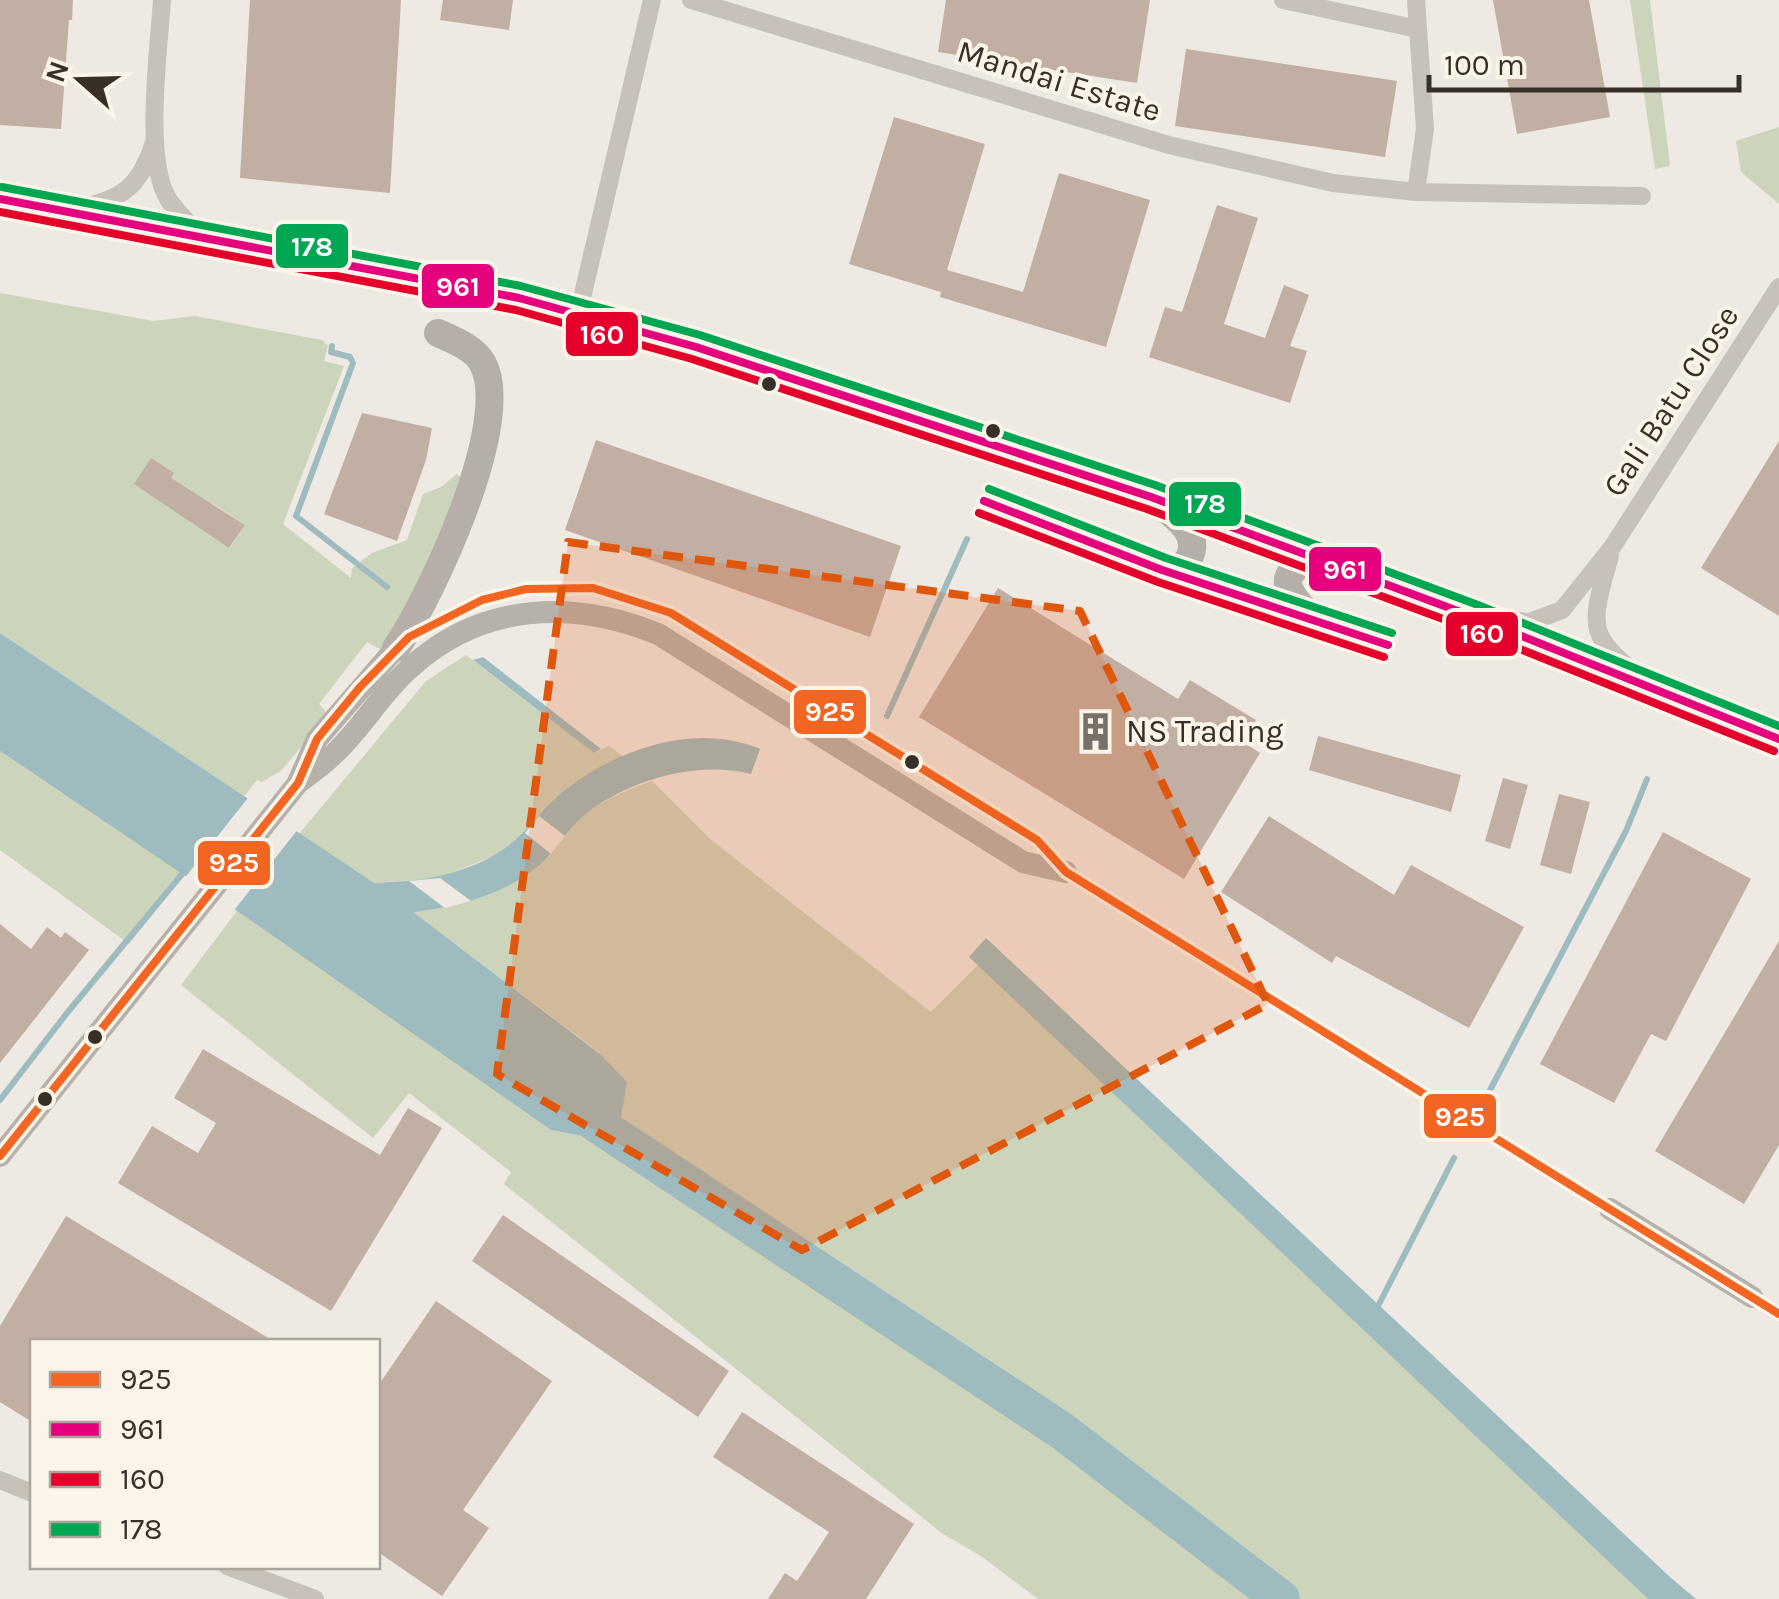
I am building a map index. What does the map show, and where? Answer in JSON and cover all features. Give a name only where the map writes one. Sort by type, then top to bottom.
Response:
[{"type":"main road","points":[[396,648],[426,594],[465,506],[483,448],[492,396],[490,379],[481,360],[438,333]]},
{"type":"main road","points":[[1150,496],[1190,532],[1194,542],[1180,568],[1162,570]]},
{"type":"main road","points":[[1315,622],[1289,595],[1288,584],[1296,565],[1317,558]]},
{"type":"street","points":[[162,0],[155,138],[167,198],[204,238]]},
{"type":"street","points":[[578,315],[652,0]]},
{"type":"street","name":"Mandai Estate","points":[[691,0],[1168,145],[1333,182],[1416,192],[1642,196]]},
{"type":"street","points":[[1284,0],[1418,29]]},
{"type":"street","points":[[1416,0],[1425,129],[1416,192]]},
{"type":"street","points":[[73,211],[128,191],[143,169],[155,138]]},
{"type":"street","name":"Gali Batu Close","points":[[1474,616],[1530,622],[1562,610],[1613,546],[1779,287]]},
{"type":"street","name":"Gali Batu Close","points":[[1613,546],[1596,603],[1596,627],[1606,648],[1652,686]]},
{"type":"street","points":[[0,1156],[290,792],[335,754],[410,668],[462,632],[508,616],[576,611],[604,615],[658,634],[1023,862],[1066,872]]},
{"type":"street","points":[[290,792],[317,739],[396,648]]},
{"type":"street","points":[[1610,1209],[1752,1297]]},
{"type":"street","points":[[0,1480],[30,1491]]},
{"type":"street","points":[[235,1569],[315,1599]]},
{"type":"highlighted area","points":[[568,542],[1080,611],[1268,1004],[802,1250],[497,1074]]},
{"type":"green space","points":[[1630,0],[1650,0],[1670,166],[1655,169]]},
{"type":"green space","points":[[1779,127],[1779,204],[1741,172],[1736,141]]},
{"type":"green space","points":[[0,293],[154,321],[195,316],[322,340],[328,346],[324,361],[344,366],[283,524],[351,578],[352,568],[372,553],[407,540],[423,494],[441,487],[457,474],[464,480],[441,544],[382,650],[367,642],[319,704],[328,714],[282,770],[262,782],[257,780],[244,796],[0,633]],"holes":[[[212,503],[245,525],[230,548],[197,526]]]},
{"type":"green space","points":[[466,655],[594,753],[609,746],[624,757],[574,783],[556,797],[525,833],[497,854],[440,878],[374,883],[299,834],[426,681]]},
{"type":"green space","points":[[0,751],[184,875],[129,944],[0,850]]},
{"type":"green space","points":[[652,781],[710,839],[931,1012],[978,965],[1648,1599],[1038,1599],[981,1556],[943,1534],[504,1184],[511,1172],[409,1093],[373,1138],[181,985],[237,911],[551,1130],[598,1139],[633,1159],[641,1149],[619,1129],[600,1053],[411,911],[460,903],[522,878],[542,863],[594,808]]},
{"type":"water","points":[[0,633],[374,883],[438,876],[484,860],[516,839],[581,778],[630,753],[682,739],[708,738],[760,749],[751,774],[729,770],[683,772],[636,785],[594,808],[542,863],[508,886],[478,899],[413,912],[600,1054],[627,1082],[619,1129],[641,1149],[633,1159],[598,1139],[551,1130],[0,751]]},
{"type":"water","points":[[483,657],[601,749],[594,753],[473,660]]},
{"type":"water","points":[[986,938],[1696,1599],[1648,1599],[969,957]]},
{"type":"pier","points":[[251,794],[299,828],[232,913],[183,880]]},
{"type":"pier","points":[[539,816],[565,836],[551,854],[525,833]]},
{"type":"pier","points":[[440,878],[471,901],[445,908],[409,881]]},
{"type":"building","points":[[0,0],[73,0],[61,129],[0,125]]},
{"type":"building","points":[[250,0],[401,0],[390,193],[240,178]]},
{"type":"building","points":[[443,0],[513,0],[509,30],[440,20]]},
{"type":"building","points":[[946,0],[1150,0],[1137,83],[938,52]]},
{"type":"building","points":[[1493,0],[1589,0],[1610,117],[1517,134]]},
{"type":"building","points":[[1186,49],[1397,81],[1385,157],[1175,126]]},
{"type":"building","points":[[894,117],[985,144],[947,270],[1023,292],[1059,173],[1150,200],[1106,347],[940,297],[941,292],[849,264]]},
{"type":"building","points":[[1217,205],[1258,218],[1224,324],[1265,338],[1284,285],[1309,295],[1290,346],[1307,351],[1290,403],[1149,357],[1165,307],[1182,312]]},
{"type":"building","points":[[362,413],[432,428],[426,460],[397,541],[324,514]]},
{"type":"building","points":[[596,440],[901,546],[870,637],[565,530]]},
{"type":"building","points":[[1779,441],[1779,616],[1701,568]]},
{"type":"building","points":[[151,458],[174,473],[171,478],[245,525],[229,548],[134,484]]},
{"type":"building","name":"NS Trading","points":[[998,588],[1178,699],[1190,680],[1256,720],[1243,742],[1260,753],[1184,879],[919,717]]},
{"type":"building","points":[[1318,736],[1461,775],[1451,812],[1309,770]]},
{"type":"building","points":[[1503,778],[1528,785],[1510,849],[1485,841]]},
{"type":"building","points":[[1559,794],[1590,802],[1571,874],[1540,865]]},
{"type":"building","points":[[1269,816],[1394,895],[1411,865],[1524,927],[1469,1028],[1336,956],[1332,963],[1221,892]]},
{"type":"building","points":[[1663,832],[1751,879],[1666,1041],[1651,1034],[1614,1103],[1540,1064]]},
{"type":"building","points":[[0,924],[31,949],[47,927],[61,938],[65,932],[89,950],[0,1063]]},
{"type":"building","points":[[1779,941],[1779,1145],[1744,1204],[1655,1151]]},
{"type":"building","points":[[203,1049],[380,1155],[408,1108],[442,1128],[331,1311],[118,1183],[152,1126],[198,1153],[216,1123],[174,1098]]},
{"type":"building","points":[[503,1215],[729,1371],[698,1417],[472,1261]]},
{"type":"building","points":[[66,1216],[270,1339],[30,1339],[30,1421],[0,1402],[0,1326]]},
{"type":"building","points":[[436,1301],[552,1381],[463,1510],[489,1528],[442,1596],[380,1553],[380,1383]]},
{"type":"building","points":[[742,1412],[914,1524],[866,1599],[768,1599],[785,1573],[797,1581],[829,1532],[713,1457]]},
{"type":"waterway","points":[[332,346],[331,352],[350,357],[353,363],[296,516],[387,587]]},
{"type":"waterway","points":[[887,716],[967,539]]},
{"type":"waterway","points":[[1489,1092],[1626,831],[1647,779]]},
{"type":"waterway","points":[[0,1100],[187,868]]},
{"type":"waterway","points":[[597,1124],[1062,1431],[1281,1599]]},
{"type":"waterway","points":[[1377,1308],[1454,1158]]},
{"type":"transit line","name":"178","points":[[2,187],[521,286],[700,335],[1155,485],[1478,605],[1779,726]]},
{"type":"transit line","name":"961","points":[[0,199],[519,298],[696,347],[1151,497],[1474,617],[1779,739]]},
{"type":"transit line","name":"160","points":[[0,212],[516,310],[692,359],[1147,509],[1470,629],[1774,751]]},
{"type":"transit line","name":"178","points":[[989,489],[1166,558],[1392,633]]},
{"type":"transit line","name":"961","points":[[984,501],[1162,570],[1388,645]]},
{"type":"transit line","name":"160","points":[[979,513],[1158,582],[1384,657]]},
{"type":"transit line","name":"925","points":[[0,1156],[298,783],[317,739],[409,637],[482,600],[526,589],[593,588],[671,613],[1037,840],[1066,872],[1779,1314]]},
{"type":"place","name":"NS Trading","points":[[1096,731]]}]
